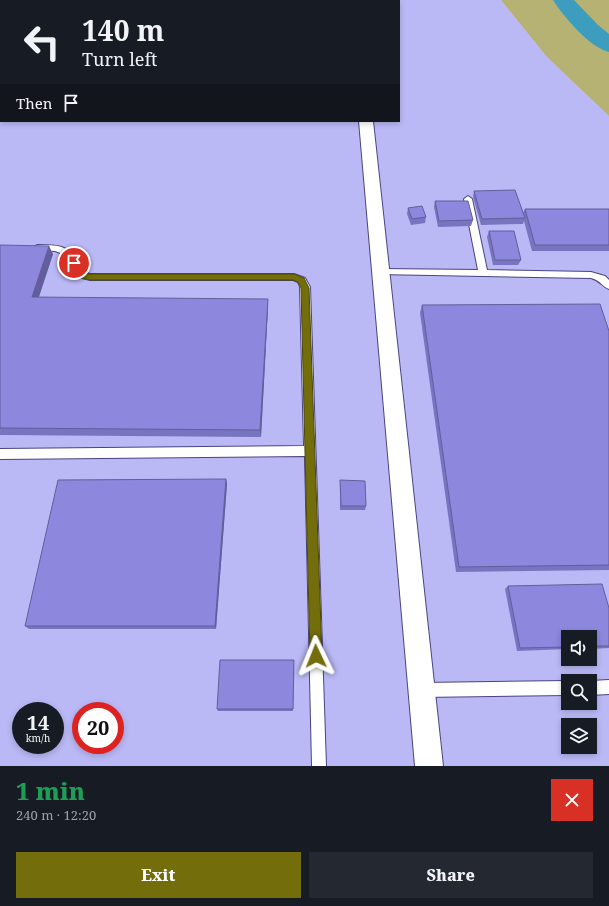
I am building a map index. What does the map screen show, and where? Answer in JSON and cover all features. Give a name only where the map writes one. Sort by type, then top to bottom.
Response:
[{"type":"street","points":[[366,122],[429,766]]},
{"type":"lane","points":[[468,199],[482,274]]},
{"type":"lane","points":[[24,248],[56,248],[66,252],[81,275],[90,277],[294,277],[302,280],[305,288],[319,766]]},
{"type":"lane","points":[[381,272],[591,275],[602,278],[609,286]]},
{"type":"lane","points":[[0,454],[309,451]]},
{"type":"lane","points":[[597,688],[609,687]]},
{"type":"lane","points":[[422,690],[561,688]]},
{"type":"shaded area","points":[[400,0],[501,0],[547,57],[609,116],[609,766],[0,766],[0,122],[400,122]]},
{"type":"shaded area","points":[[501,0],[609,0],[609,116],[547,57]]},
{"type":"building","points":[[515,190],[525,218],[482,219],[474,191]]},
{"type":"building","points":[[435,201],[468,201],[473,220],[439,221]]},
{"type":"building","points":[[422,206],[426,217],[412,219],[408,208]]},
{"type":"building","points":[[525,209],[609,209],[609,245],[535,245]]},
{"type":"building","points":[[489,231],[514,231],[521,260],[495,260]]},
{"type":"building","points":[[0,245],[49,246],[32,297],[268,299],[260,430],[0,428]]},
{"type":"building","points":[[600,304],[609,331],[609,565],[459,567],[422,305]]},
{"type":"building","points":[[226,479],[215,626],[25,626],[58,480]]},
{"type":"building","points":[[340,480],[365,481],[366,506],[341,506]]},
{"type":"building","points":[[602,584],[609,608],[609,646],[597,646],[597,630],[561,630],[561,647],[520,648],[508,586]]},
{"type":"building","points":[[220,660],[294,660],[293,709],[217,709]]},
{"type":"waterway","points":[[563,0],[590,30],[609,45]]},
{"type":"route","points":[[74,263],[81,275],[90,277],[294,277],[302,280],[305,288],[316,656]]}]
